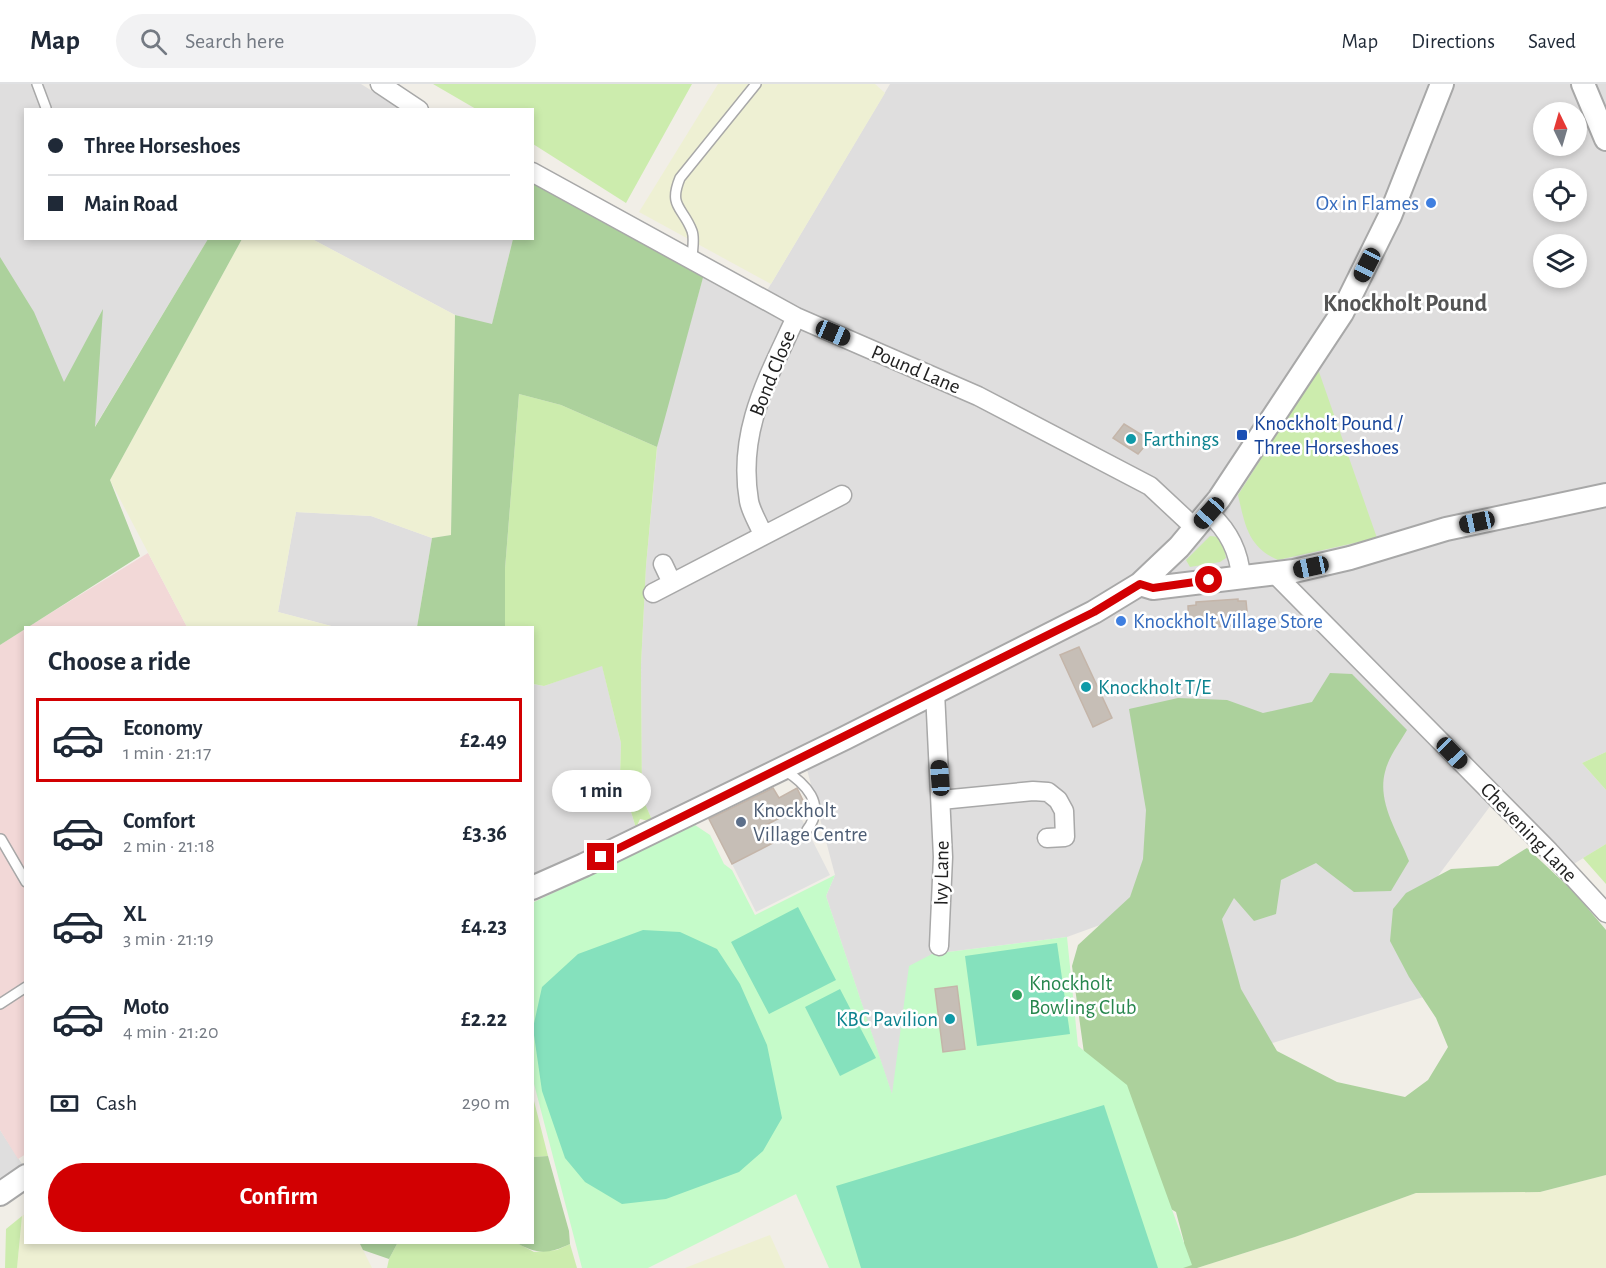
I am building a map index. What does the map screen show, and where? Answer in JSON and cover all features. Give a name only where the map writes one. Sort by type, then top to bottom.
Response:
[{"type":"street","points":[[380,84],[416,108]]},
{"type":"street","points":[[534,887],[782,769],[1094,612],[1140,584],[1202,521],[1303,375],[1355,290],[1394,208],[1442,84]]},
{"type":"street","points":[[1583,84],[1606,139]]},
{"type":"street","name":"Pound Lane","points":[[534,173],[796,317],[978,396],[1150,486],[1231,538],[1239,558],[1242,577]]},
{"type":"street","name":"Bond Close","points":[[763,535],[749,503],[746,466],[749,434],[757,402],[796,317]]},
{"type":"street","points":[[1140,584],[1153,588],[1275,574],[1332,562],[1446,529],[1606,495]]},
{"type":"street","points":[[653,593],[763,535],[836,503]]},
{"type":"street","points":[[663,564],[672,583]]},
{"type":"street","name":"Chevening Lane","points":[[1275,574],[1549,851],[1606,913]]},
{"type":"street","name":"Ivy Lane","points":[[935,692],[943,856],[939,946]]},
{"type":"street","points":[[941,800],[1033,791],[1048,792],[1058,800],[1064,811],[1065,837],[1047,838]]},
{"type":"street","points":[[0,1194],[24,1177]]},
{"type":"lane","points":[[37,84],[46,108]]},
{"type":"lane","points":[[692,260],[693,232],[675,202],[675,191],[686,170],[756,84]]},
{"type":"lane","points":[[782,769],[808,788],[813,800],[811,825],[807,830]]},
{"type":"lane","points":[[1,839],[24,879]]},
{"type":"lane","points":[[0,1004],[24,988]]},
{"type":"shaded area","points":[[0,84],[361,84],[399,108],[24,108],[24,240],[207,240],[94,428],[58,382],[0,267]]},
{"type":"shaded area","points":[[890,84],[1606,84],[1606,752],[1582,763],[1606,790],[1606,844],[1572,865],[1500,793],[1426,892],[1440,992],[1256,1048],[1196,890],[1067,937],[932,954],[892,1095],[826,896],[835,875],[801,747],[653,822],[642,797],[641,665],[646,566],[658,438],[704,274],[759,304]]},
{"type":"shaded area","points":[[314,240],[513,240],[492,325],[455,315]]},
{"type":"shaded area","points":[[296,512],[371,516],[432,538],[417,626],[331,626],[278,612]]},
{"type":"shaded area","points":[[148,553],[186,626],[30,626]]},
{"type":"shaded area","points":[[24,630],[24,1155],[18,1159],[0,1130],[0,645]]},
{"type":"shaded area","points":[[602,665],[621,743],[620,776],[636,828],[534,875],[534,684],[544,686]]},
{"type":"shaded area","points":[[791,812],[794,818],[800,816],[830,875],[756,912],[732,864],[773,843],[764,826]]},
{"type":"shaded area","points":[[0,1130],[24,1167],[24,1172],[0,1190]]},
{"type":"green space","points":[[433,84],[692,84],[626,203],[534,145],[534,108],[474,108]]},
{"type":"green space","points":[[718,84],[875,84],[885,93],[771,284],[639,212]]},
{"type":"green space","points":[[534,182],[704,274],[657,447],[561,405],[519,394],[505,569],[505,626],[417,626],[432,538],[451,535],[455,315],[492,324],[513,240],[534,240]]},
{"type":"green space","points":[[207,240],[241,240],[110,480],[140,556],[30,626],[24,626],[24,630],[0,645],[0,257],[34,312],[64,382],[103,309],[95,427]]},
{"type":"green space","points":[[241,240],[314,240],[455,315],[451,535],[432,538],[371,516],[296,512],[278,612],[331,626],[186,626],[110,480]]},
{"type":"green space","points":[[1318,369],[1377,538],[1278,560],[1260,549],[1249,534],[1238,495]]},
{"type":"green space","points":[[519,394],[561,405],[657,447],[646,566],[641,665],[642,797],[653,822],[640,819],[636,828],[620,776],[621,743],[602,666],[544,686],[534,684],[534,626],[505,626],[505,569]]},
{"type":"green space","points":[[1210,536],[1219,537],[1223,542],[1226,558],[1220,562],[1190,567],[1186,560]]},
{"type":"green space","points":[[1330,673],[1352,674],[1407,730],[1389,761],[1383,784],[1386,806],[1409,861],[1391,891],[1354,892],[1316,863],[1281,880],[1276,914],[1254,921],[1234,898],[1222,919],[1241,989],[1277,1051],[1337,1082],[1405,1097],[1428,1080],[1448,1047],[1436,1018],[1409,977],[1390,941],[1393,909],[1406,893],[1451,869],[1498,866],[1527,848],[1574,892],[1606,930],[1606,1175],[1540,1192],[1416,1193],[1295,1237],[1197,1268],[1175,1268],[1184,1242],[1176,1212],[1159,1202],[1084,1053],[1072,966],[1078,945],[1130,897],[1143,859],[1146,810],[1129,709],[1178,698],[1227,700],[1263,713],[1312,702]]},
{"type":"green space","points":[[1606,752],[1606,790],[1582,763]]},
{"type":"green space","points":[[695,825],[710,835],[724,864],[732,870],[755,915],[835,875],[826,896],[892,1094],[909,966],[932,954],[1067,937],[1078,1046],[1127,1085],[1192,1265],[1183,1268],[829,1268],[796,1194],[648,1268],[582,1268],[534,1084],[534,902]]},
{"type":"green space","points":[[1606,844],[1606,884],[1583,858]]},
{"type":"green space","points":[[798,907],[836,980],[769,1014],[731,942]]},
{"type":"green space","points":[[643,930],[680,932],[717,949],[740,984],[767,1045],[782,1118],[763,1151],[739,1172],[666,1199],[622,1204],[585,1182],[565,1158],[542,1091],[534,1023],[542,987],[578,954]]},
{"type":"green space","name":"Knockholt Bowling Club","points":[[1057,943],[1070,1034],[977,1046],[965,956]]},
{"type":"green space","points":[[840,989],[876,1058],[840,1076],[805,1007]]},
{"type":"green space","points":[[534,1101],[548,1156],[534,1157]]},
{"type":"green space","points":[[1104,1105],[1158,1268],[861,1268],[836,1186]]},
{"type":"green space","points":[[548,1156],[569,1231],[570,1244],[555,1250],[536,1251],[519,1244],[534,1244],[534,1157]]},
{"type":"green space","points":[[1606,1175],[1606,1268],[1197,1268],[1295,1237],[1416,1193],[1540,1192]]},
{"type":"green space","points":[[24,1215],[24,1244],[360,1244],[372,1268],[17,1268],[22,1216]]},
{"type":"green space","points":[[22,1216],[17,1268],[5,1268],[6,1229]]},
{"type":"green space","points":[[770,1235],[785,1268],[685,1268]]},
{"type":"green space","points":[[360,1244],[397,1244],[389,1259],[363,1250]]},
{"type":"green space","points":[[397,1244],[519,1244],[534,1252],[557,1250],[570,1244],[577,1268],[387,1268]]},
{"type":"building","name":"Farthings","points":[[1124,424],[1150,440],[1138,454],[1113,438]]},
{"type":"building","points":[[1238,599],[1238,601],[1246,601],[1248,621],[1240,622],[1240,625],[1189,629],[1188,606],[1196,605],[1196,602]]},
{"type":"building","name":"Knockholt T/E","points":[[1079,647],[1112,718],[1093,727],[1060,655]]},
{"type":"building","name":"Knockholt Village Centre","points":[[773,788],[779,798],[797,788],[808,811],[794,818],[791,812],[764,826],[773,843],[732,864],[709,819]]},
{"type":"building","name":"KBC Pavilion","points":[[957,986],[965,1049],[943,1052],[935,989]]},
{"type":"place","name":"Ox in Flames","points":[[1431,203]]},
{"type":"place","name":"Knockholt Pound / Three Horseshoes","points":[[1242,435]]},
{"type":"place","name":"Farthings","points":[[1131,439]]},
{"type":"place","name":"Knockholt Village Store","points":[[1121,621]]},
{"type":"place","name":"Knockholt T/E","points":[[1086,687]]},
{"type":"place","name":"Knockholt Village Centre","points":[[741,822]]},
{"type":"place","name":"Knockholt Bowling Club","points":[[1017,995]]},
{"type":"place","name":"KBC Pavilion","points":[[950,1019]]},
{"type":"district","name":"Knockholt Pound","points":[[1405,303]]},
{"type":"route","points":[[601,857],[845,738],[1094,612],[1140,584],[1153,588],[1209,580]]}]
